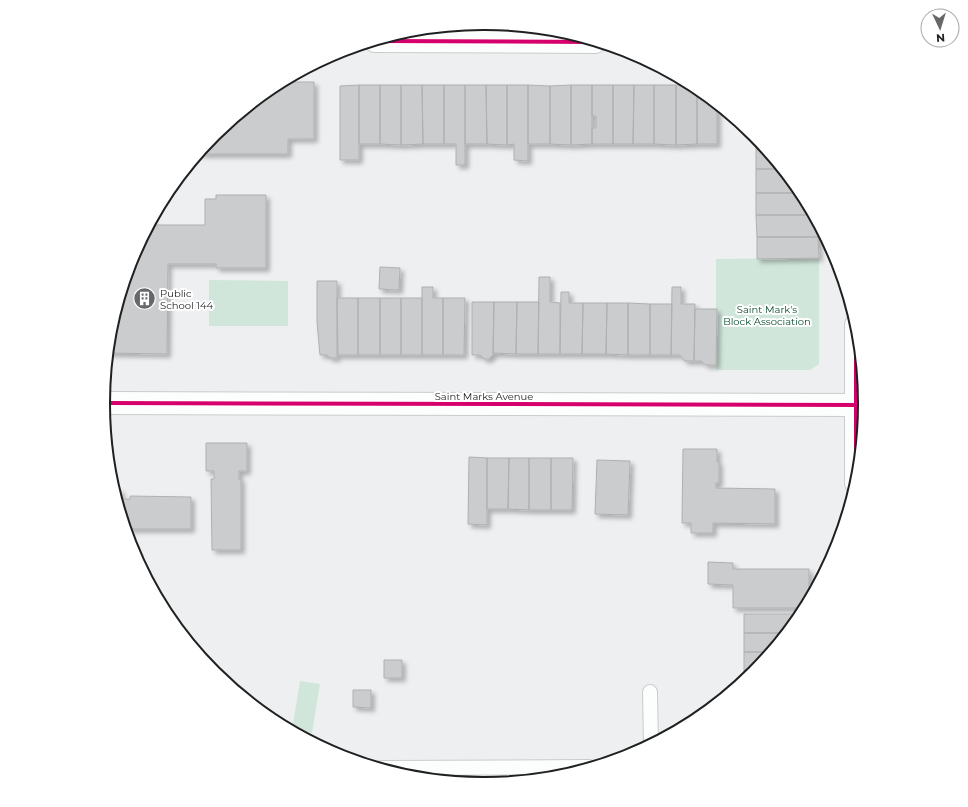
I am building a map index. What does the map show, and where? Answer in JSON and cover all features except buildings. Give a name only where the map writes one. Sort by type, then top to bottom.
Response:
[{"type":"street","points":[[395,41],[577,42]]},
{"type":"street","name":"Saint Marks Avenue","points":[[110,403],[858,405]]},
{"type":"lane","points":[[650,692],[651,737]]},
{"type":"lane","points":[[403,768],[569,767]]},
{"type":"green space","name":"Saint Mark's Block Association","points":[[819,258],[819,364],[810,370],[716,370],[716,259]]},
{"type":"green space","points":[[209,280],[288,281],[288,326],[209,326]]},
{"type":"green space","points":[[300,681],[320,684],[312,733],[293,724]]},
{"type":"cycle path","points":[[395,41],[577,42]]},
{"type":"cycle path","points":[[856,371],[856,436]]},
{"type":"cycle path","points":[[110,403],[858,405]]},
{"type":"place","name":"Public School 144","points":[[144,299]]}]
